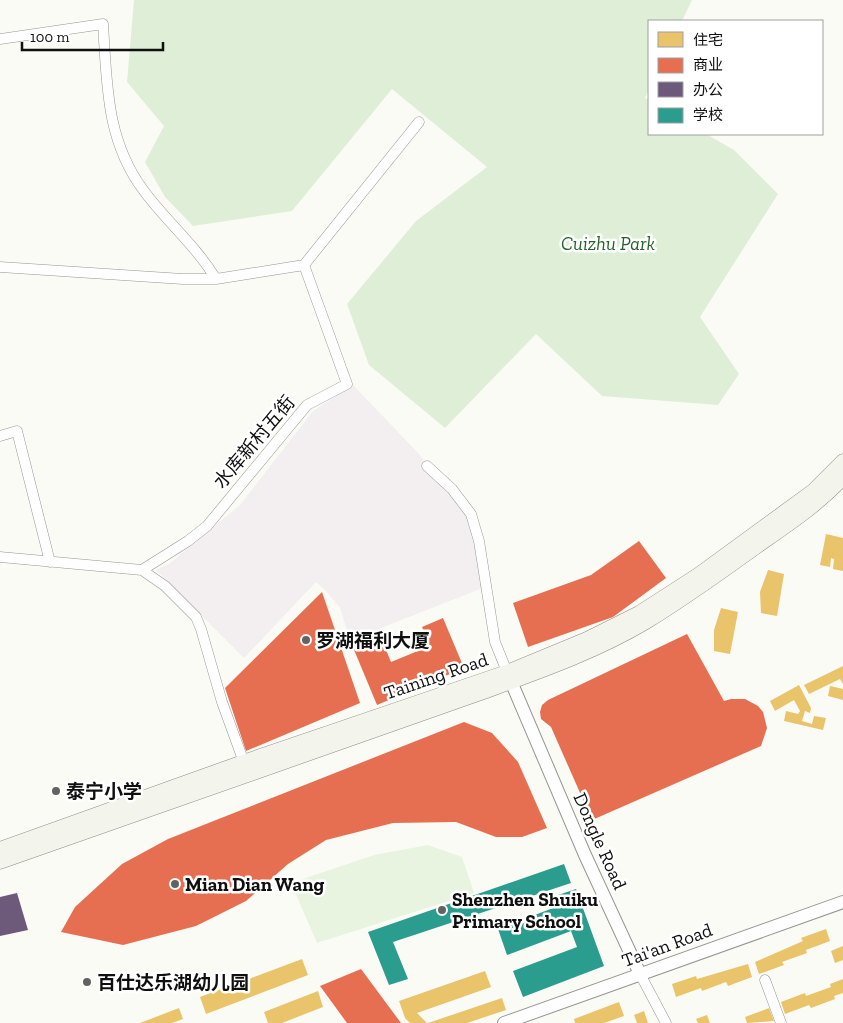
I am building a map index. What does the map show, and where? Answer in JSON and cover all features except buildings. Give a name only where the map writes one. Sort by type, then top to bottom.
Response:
[{"type":"main road","name":"Taining Road","points":[[0,850],[509,677],[556,666],[645,622],[705,584],[819,500],[842,469]]},
{"type":"main road","name":"Taining Road","points":[[0,862],[245,768]]},
{"type":"street","points":[[0,39],[103,24],[110,113],[116,141],[127,167],[161,212],[203,257],[216,279]]},
{"type":"street","points":[[0,267],[183,280],[216,279],[304,265],[419,122]]},
{"type":"street","name":"水库新村五街","points":[[142,570],[188,541],[206,526],[307,405],[347,384],[304,265]]},
{"type":"street","points":[[0,436],[17,431],[50,562]]},
{"type":"street","points":[[427,466],[464,503],[473,520],[479,541],[495,642],[509,677]]},
{"type":"street","points":[[0,557],[142,570],[165,586],[196,617],[245,768]]},
{"type":"street","name":"Dongle Road","points":[[509,677],[585,854],[640,974],[666,1023]]},
{"type":"street","name":"Tai'an Road","points":[[504,1023],[843,902]]},
{"type":"street","points":[[765,980],[780,1023]]},
{"type":"shaded area","points":[[353,385],[419,454],[469,518],[483,588],[350,640],[340,608],[316,582],[244,658],[156,570],[169,564],[240,505],[313,411]]},
{"type":"green space","name":"Cuizhu Park","points":[[134,0],[692,0],[682,20],[648,20],[648,91],[645,98],[648,100],[648,135],[708,135],[734,150],[778,194],[700,317],[739,374],[718,405],[602,396],[536,334],[445,428],[369,365],[347,304],[416,221],[487,167],[392,89],[292,211],[193,226],[165,197],[145,162],[164,126],[127,82]]},
{"type":"green space","points":[[428,845],[462,857],[474,893],[317,943],[291,883],[374,855]]},
{"type":"place","name":"罗湖福利大厦","points":[[306,640]]},
{"type":"place","name":"泰宁小学","points":[[56,791]]},
{"type":"place","name":"Mian Dian Wang","points":[[175,884]]},
{"type":"place","name":"Shenzhen Shuiku Primary School","points":[[442,910]]},
{"type":"place","name":"百仕达乐湖幼儿园","points":[[87,982]]}]
